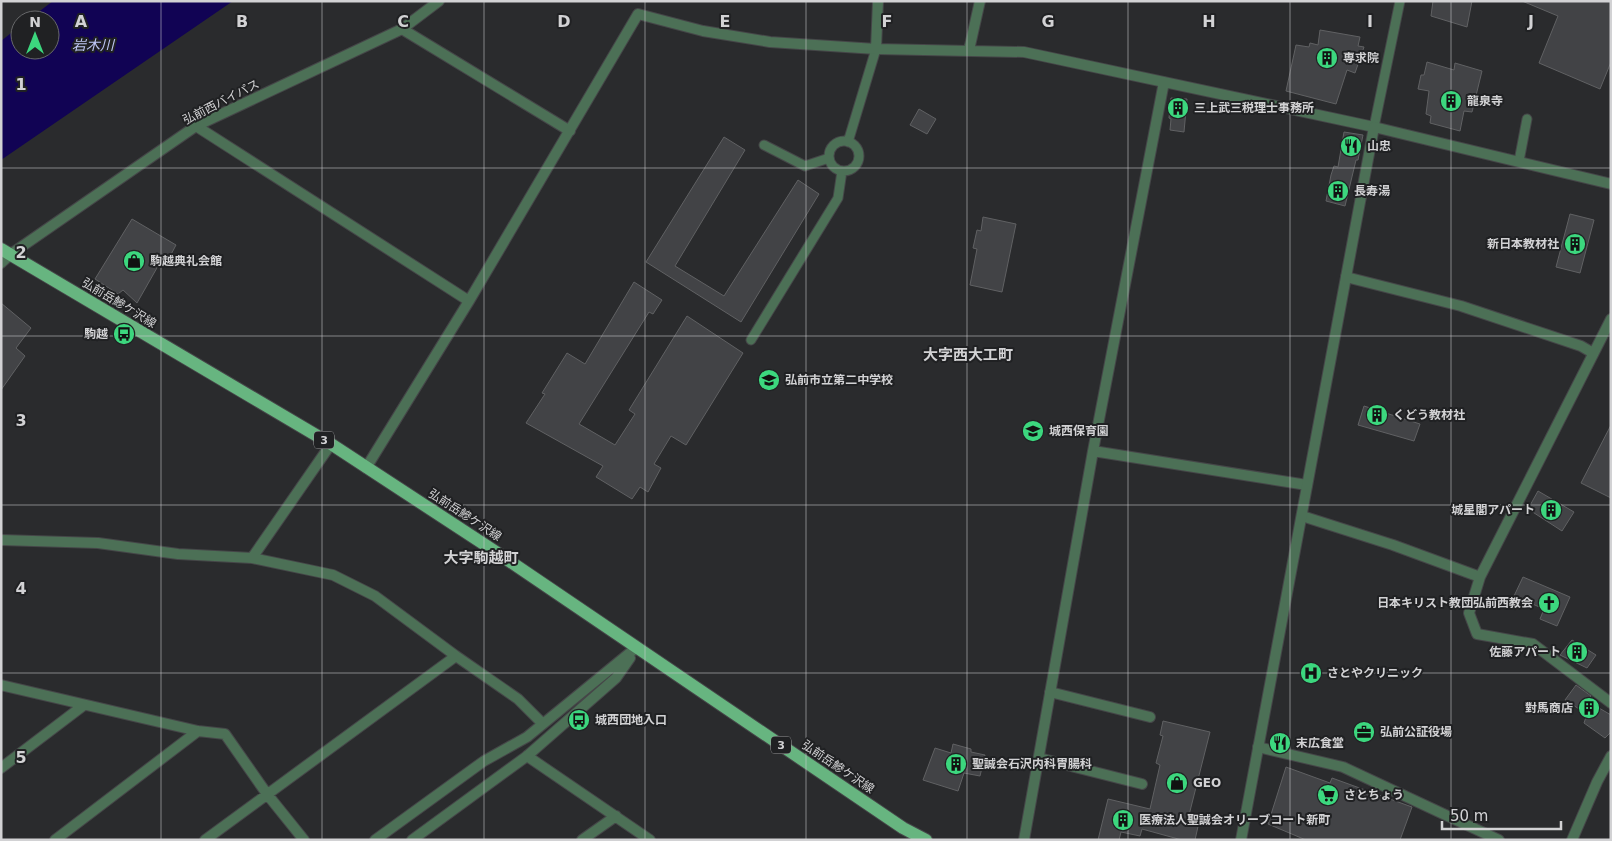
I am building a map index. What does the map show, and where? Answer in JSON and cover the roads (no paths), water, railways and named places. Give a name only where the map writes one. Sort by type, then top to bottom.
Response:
[{"type":"main road","name":"弘前岳鰺ケ沢線","points":[[6,252],[331,444],[499,554],[903,828],[926,840]]},
{"type":"street","name":"弘前西バイパス","points":[[1,263],[6,252],[196,126],[402,29],[440,1]]},
{"type":"street","points":[[876,49],[878,1]]},
{"type":"street","points":[[969,50],[980,1]]},
{"type":"street","points":[[366,468],[469,301],[638,14],[703,31],[770,42],[876,49],[1024,52],[1374,127],[1611,184]]},
{"type":"street","points":[[402,29],[570,131]]},
{"type":"street","points":[[1024,840],[1092,451],[1164,82]]},
{"type":"street","points":[[196,126],[469,301]]},
{"type":"street","points":[[1241,840],[1374,127]]},
{"type":"street","points":[[1346,277],[1462,306],[1580,346],[1593,353]]},
{"type":"street","points":[[1611,319],[1480,577],[1469,613],[1477,634],[1533,644],[1611,702]]},
{"type":"street","points":[[252,558],[331,444]]},
{"type":"street","points":[[1092,451],[1307,485]]},
{"type":"street","points":[[1302,516],[1393,545],[1480,577]]},
{"type":"street","points":[[1,540],[98,543],[178,554],[252,558],[333,575],[375,596],[518,699],[542,723]]},
{"type":"street","points":[[375,840],[484,761],[527,737],[637,647]]},
{"type":"street","points":[[412,840],[526,756],[616,678],[637,647]]},
{"type":"street","points":[[205,840],[456,656]]},
{"type":"street","points":[[1,686],[198,732],[225,734],[304,840]]},
{"type":"street","points":[[1050,692],[1150,717]]},
{"type":"street","points":[[1,768],[84,705]]},
{"type":"street","points":[[55,840],[198,732]]},
{"type":"street","points":[[1258,747],[1343,767],[1499,840]]},
{"type":"street","points":[[526,756],[650,840]]},
{"type":"street","points":[[1572,840],[1597,782],[1611,756]]},
{"type":"street","points":[[1039,758],[1142,784]]},
{"type":"street","points":[[582,840],[616,816]]},
{"type":"lane","points":[[1374,127],[1400,1]]},
{"type":"lane","points":[[848,142],[876,49]]},
{"type":"lane","points":[[1519,161],[1527,119]]},
{"type":"lane","points":[[843,142],[848,142],[856,147],[859,157],[855,166],[842,171],[834,167],[829,158],[834,145],[843,142]]},
{"type":"lane","points":[[764,145],[805,166],[829,158]]},
{"type":"lane","points":[[751,340],[838,198],[842,171]]},
{"type":"water","name":"岩木川","points":[[53,1],[233,1],[1,160],[1,41],[10,34],[10,60],[60,60],[60,10],[41,10]]},
{"type":"place","name":"専求院","points":[[1327,58]]},
{"type":"place","name":"龍泉寺","points":[[1451,101]]},
{"type":"place","name":"三上武三税理士事務所","points":[[1178,108]]},
{"type":"place","name":"山忠","points":[[1351,146]]},
{"type":"place","name":"長寿湯","points":[[1338,191]]},
{"type":"place","name":"新日本教材社","points":[[1575,244]]},
{"type":"place","name":"駒越典礼会館","points":[[134,261]]},
{"type":"place","name":"駒越","points":[[124,334]]},
{"type":"place","name":"弘前市立第二中学校","points":[[769,380]]},
{"type":"place","name":"くどう教材社","points":[[1377,415]]},
{"type":"place","name":"城西保育園","points":[[1033,431]]},
{"type":"place","name":"城星閣アパート","points":[[1551,510]]},
{"type":"place","name":"日本キリスト教団弘前西教会","points":[[1549,603]]},
{"type":"place","name":"佐藤アパート","points":[[1577,652]]},
{"type":"place","name":"さとやクリニック","points":[[1311,673]]},
{"type":"place","name":"對馬商店","points":[[1589,708]]},
{"type":"place","name":"城西団地入口","points":[[579,720]]},
{"type":"place","name":"弘前公証役場","points":[[1364,732]]},
{"type":"place","name":"末広食堂","points":[[1280,743]]},
{"type":"place","name":"聖誠会石沢内科胃腸科","points":[[956,764]]},
{"type":"place","name":"GEO","points":[[1177,783]]},
{"type":"place","name":"さとちょう","points":[[1328,795]]},
{"type":"place","name":"医療法人聖誠会オリーブコート新町","points":[[1123,820]]},
{"type":"district","name":"大字西大工町","points":[[968,355]]},
{"type":"district","name":"大字駒越町","points":[[481,558]]}]
